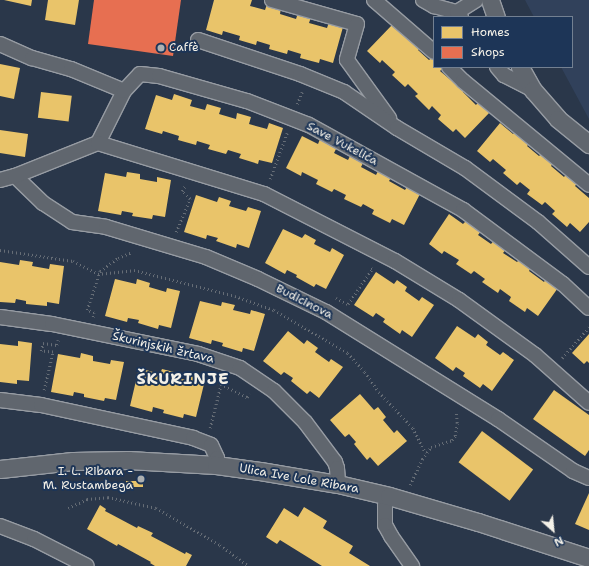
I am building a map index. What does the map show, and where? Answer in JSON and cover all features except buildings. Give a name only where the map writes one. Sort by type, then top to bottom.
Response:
[{"type":"street","points":[[272,0],[358,24],[347,60],[397,128]]},
{"type":"street","points":[[374,0],[405,25],[433,51]]},
{"type":"street","points":[[424,0],[434,6],[459,14],[476,0]]},
{"type":"street","points":[[198,40],[300,74],[344,92],[397,128],[465,168],[584,255],[589,267]]},
{"type":"street","points":[[0,44],[32,58],[71,69],[124,91]]},
{"type":"street","points":[[450,68],[463,81],[589,185]]},
{"type":"street","points":[[498,68],[504,75],[533,90]]},
{"type":"street","points":[[521,68],[533,90],[558,119],[589,144]]},
{"type":"street","name":"Save Vukelića","points":[[98,143],[124,91],[140,74],[158,76],[247,101],[310,126],[463,210],[563,284],[589,308]]},
{"type":"street","points":[[0,180],[15,176],[98,143],[264,194],[395,261],[459,300],[535,355],[589,403]]},
{"type":"street","name":"Budicinova","points":[[15,176],[43,202],[72,222],[106,227],[219,262],[326,312],[498,419],[573,471],[589,478]]},
{"type":"street","name":"Škurinjskih žrtava","points":[[0,317],[52,324],[190,352],[223,361],[240,368],[274,391],[304,422],[334,462],[338,472],[338,484]]},
{"type":"street","points":[[0,400],[41,405],[193,438],[210,445],[217,458],[216,465]]},
{"type":"street","name":"Ulica Ive Lole Ribara","points":[[0,469],[73,461],[128,460],[216,465],[338,484],[389,496],[478,522],[589,558]]},
{"type":"street","points":[[389,496],[385,505],[385,525],[412,566]]},
{"type":"street","points":[[0,526],[34,539],[87,566]]},
{"type":"path","points":[[296,109],[302,90],[308,91]]},
{"type":"path","points":[[264,194],[288,129]]},
{"type":"path","points":[[170,246],[190,199],[182,191],[193,172]]},
{"type":"path","points":[[0,250],[73,261],[100,274],[134,270],[235,296],[274,310],[348,353],[365,372],[379,392],[413,428],[426,454]]},
{"type":"path","points":[[86,317],[92,318],[94,313],[87,310],[100,274],[113,262]]},
{"type":"path","points":[[335,297],[348,304],[372,269],[367,266]]},
{"type":"path","points":[[558,362],[589,327]]},
{"type":"path","points":[[44,392],[53,352],[41,351],[43,343],[54,345]]},
{"type":"path","points":[[210,431],[221,384],[247,397],[250,394]]},
{"type":"path","points":[[409,487],[430,447],[452,440],[455,436],[457,423],[455,405]]},
{"type":"path","points":[[68,508],[87,498],[108,496],[156,508],[220,545],[249,566]]},
{"type":"shaded area","points":[[525,0],[589,0],[589,119],[562,68],[573,68],[573,16],[533,16]]},
{"type":"place","name":"Caffè","points":[[161,48]]},
{"type":"place","name":"I. L. Ribara - M. Rustambega","points":[[141,479]]},
{"type":"district","name":"ŠKURINJE","points":[[183,379]]}]
